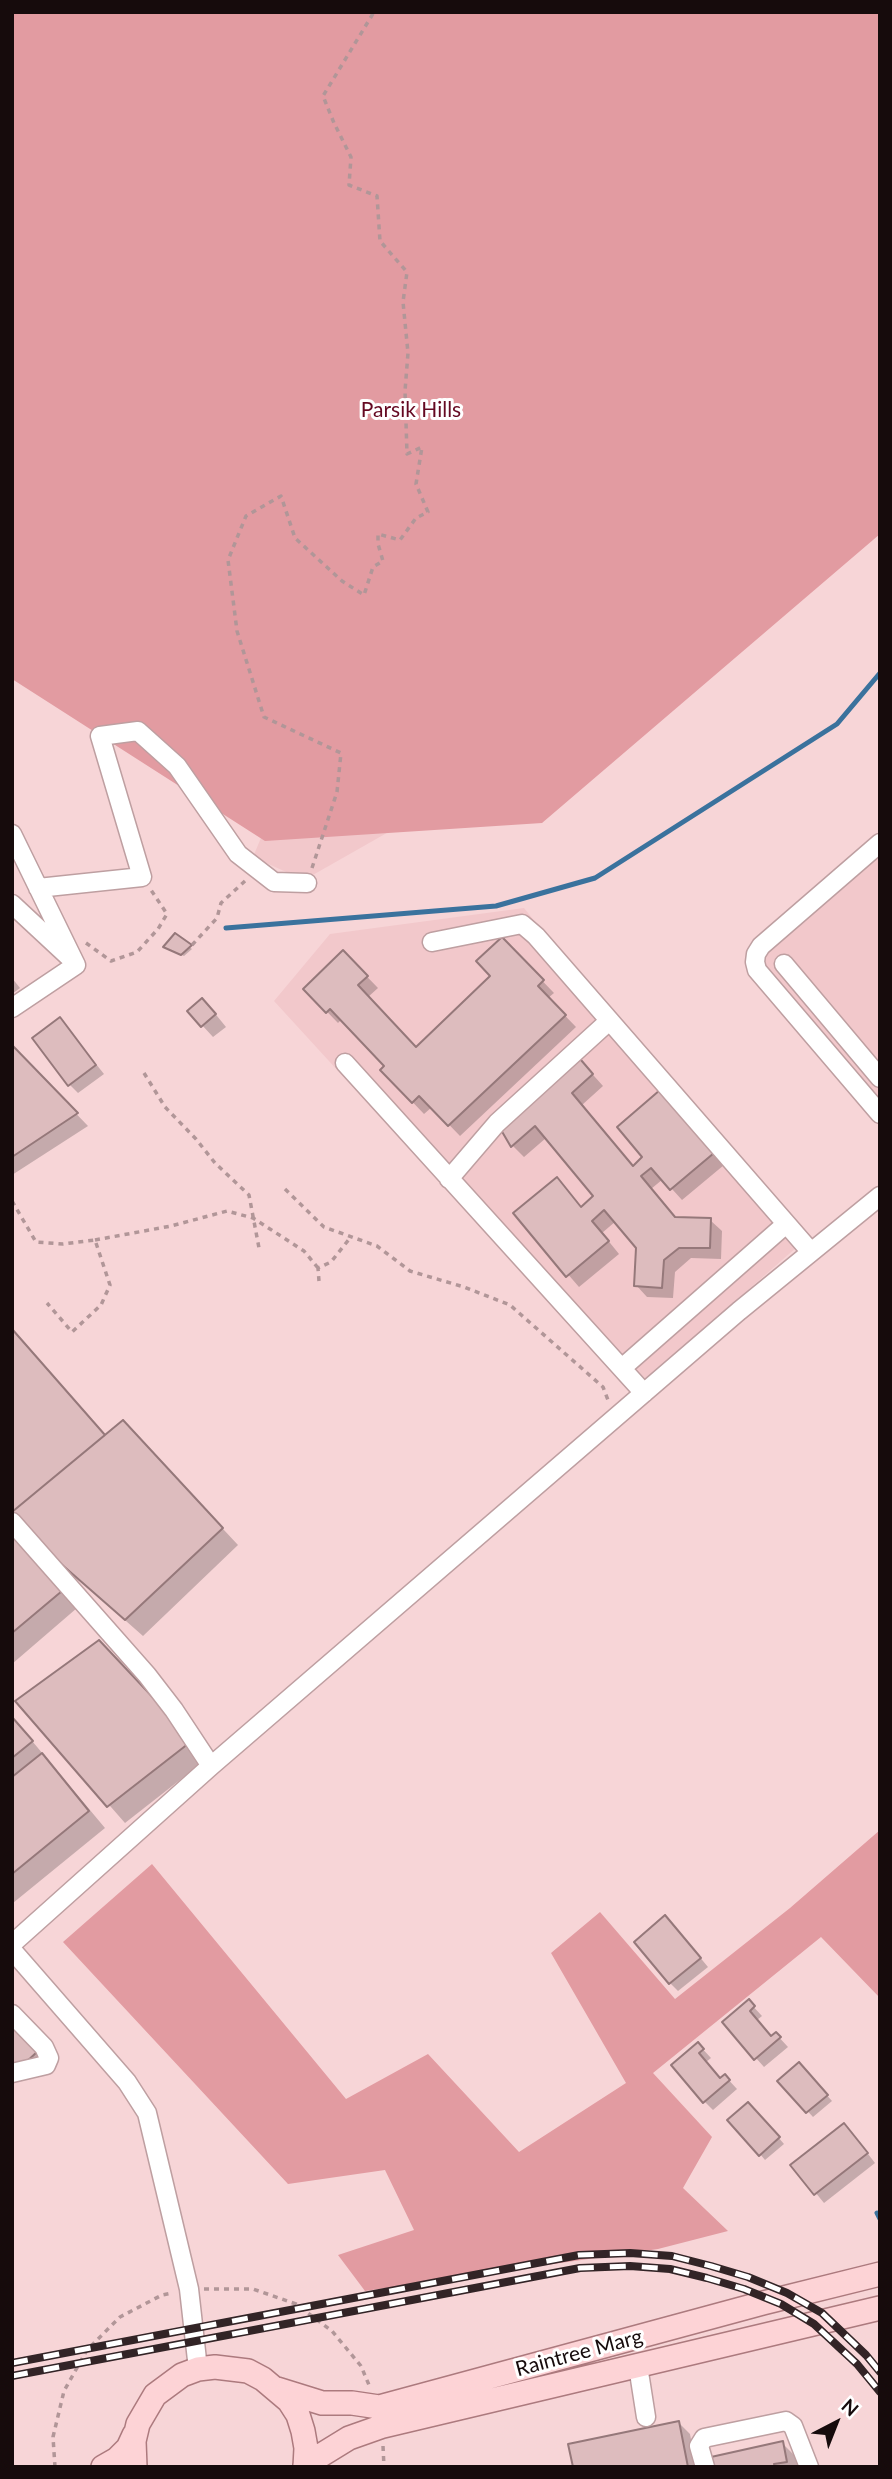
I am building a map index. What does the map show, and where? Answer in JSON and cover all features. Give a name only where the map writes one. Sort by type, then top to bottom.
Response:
[{"type":"main road","name":"Raintree Marg","points":[[277,2389],[322,2403],[352,2403],[379,2407],[763,2303],[876,2276]]},
{"type":"main road","name":"Raintree Marg","points":[[305,2466],[349,2438],[383,2426],[880,2308]]},
{"type":"main road","points":[[103,2467],[117,2459],[128,2448],[155,2395],[182,2375],[215,2367],[240,2369],[263,2379],[277,2389],[298,2415],[306,2448],[305,2466]]},
{"type":"main road","points":[[135,2467],[134,2441],[138,2424]]},
{"type":"street","points":[[38,887],[142,877],[100,736],[138,731],[177,766],[238,854],[274,882],[307,883]]},
{"type":"street","points":[[12,834],[76,965]]},
{"type":"street","points":[[880,843],[761,946],[755,962],[758,970],[880,1114]]},
{"type":"street","points":[[12,904],[76,965]]},
{"type":"street","points":[[432,942],[522,924],[536,936],[811,1252]]},
{"type":"street","points":[[784,964],[880,1078]]},
{"type":"street","points":[[12,1008],[76,965]]},
{"type":"street","points":[[449,1179],[497,1123],[609,1021]]},
{"type":"street","points":[[345,1063],[644,1393]]},
{"type":"street","points":[[198,2369],[189,2289],[147,2113],[127,2082],[12,1947],[211,1766],[644,1393],[880,1196]]},
{"type":"street","points":[[622,1368],[786,1224]]},
{"type":"street","points":[[12,1522],[147,1675],[211,1766]]},
{"type":"street","points":[[12,2014],[44,2047],[49,2058],[46,2065],[12,2073]]},
{"type":"street","points":[[638,2366],[646,2417]]},
{"type":"street","points":[[705,2467],[699,2446],[704,2438],[786,2421],[793,2426],[809,2467]]},
{"type":"path","points":[[307,883],[337,792],[341,752],[264,717],[237,631],[228,560],[246,516],[281,496],[295,538],[342,581],[364,595],[373,567],[383,561],[378,534],[400,540],[416,518],[428,512],[416,484],[422,447],[407,454],[405,390],[408,353],[403,302],[407,272],[380,242],[377,197],[349,185],[351,157],[323,96],[374,12]]},
{"type":"path","points":[[192,945],[217,918],[221,903],[259,870]]},
{"type":"path","points":[[82,938],[91,948],[111,961],[137,952],[158,929],[167,914],[142,877]]},
{"type":"path","points":[[144,1073],[165,1107],[215,1163],[249,1195],[259,1248]]},
{"type":"path","points":[[285,1189],[324,1227],[377,1246],[410,1271],[464,1287],[510,1305],[603,1387],[614,1419]]},
{"type":"path","points":[[12,1201],[36,1242],[63,1244],[171,1226],[227,1211],[253,1219],[304,1251],[318,1268],[319,1281]]},
{"type":"path","points":[[318,1268],[331,1262],[350,1238]]},
{"type":"path","points":[[47,1303],[72,1332],[101,1305],[110,1285],[95,1240]]},
{"type":"shaded area","points":[[283,785],[392,830],[304,880],[253,857]]},
{"type":"shaded area","points":[[880,852],[880,1108],[756,954]]},
{"type":"shaded area","points":[[524,908],[605,1009],[806,1239],[632,1392],[274,1001],[330,934]]},
{"type":"green space","name":"Parsik Hills","points":[[12,12],[880,12],[880,534],[542,823],[265,841],[12,679]]},
{"type":"green space","points":[[880,1830],[880,1998],[821,1937],[653,2073],[712,2137],[683,2188],[728,2231],[658,2249],[365,2291],[338,2255],[414,2230],[385,2170],[288,2184],[63,1942],[152,1864],[346,2099],[428,2054],[519,2152],[626,2083],[551,1953],[600,1912],[675,1999],[790,1908]]},
{"type":"building","points":[[175,933],[192,945],[181,955],[163,947]]},
{"type":"building","points":[[502,937],[544,980],[538,986],[566,1015],[448,1126],[419,1096],[412,1103],[380,1070],[384,1066],[330,1009],[326,1013],[303,989],[343,950],[368,976],[358,985],[416,1047],[490,976],[476,961]]},
{"type":"building","points":[[202,998],[216,1014],[201,1027],[187,1011]]},
{"type":"building","points":[[60,1017],[96,1065],[68,1086],[32,1038]]},
{"type":"building","points":[[12,1045],[78,1113],[12,1157]]},
{"type":"building","points":[[575,1053],[593,1074],[572,1093],[633,1166],[642,1157],[617,1127],[660,1090],[714,1153],[670,1190],[651,1168],[641,1176],[675,1217],[711,1218],[710,1248],[679,1248],[664,1260],[662,1288],[634,1286],[636,1248],[604,1210],[592,1221],[609,1241],[566,1277],[513,1213],[557,1177],[581,1207],[593,1196],[535,1126],[511,1147],[497,1123]]},
{"type":"building","points":[[12,1329],[105,1435],[12,1512]]},
{"type":"building","points":[[123,1420],[223,1528],[125,1620],[12,1521],[12,1512]]},
{"type":"building","points":[[12,1522],[62,1591],[12,1633]]},
{"type":"building","points":[[99,1640],[193,1740],[107,1807],[15,1701]]},
{"type":"building","points":[[12,1717],[33,1741],[12,1758]]},
{"type":"building","points":[[42,1753],[89,1811],[12,1874],[12,1777]]},
{"type":"building","points":[[665,1915],[701,1958],[669,1984],[634,1942]]},
{"type":"building","points":[[749,1999],[755,2006],[750,2011],[771,2036],[776,2032],[781,2037],[754,2060],[722,2022]]},
{"type":"building","points":[[12,2022],[38,2051],[23,2065],[12,2068]]},
{"type":"building","points":[[698,2042],[704,2049],[699,2053],[720,2078],[725,2074],[730,2080],[703,2103],[671,2065]]},
{"type":"building","points":[[799,2062],[828,2095],[806,2113],[777,2081]]},
{"type":"building","points":[[748,2102],[780,2137],[759,2156],[727,2120]]},
{"type":"building","points":[[844,2123],[868,2153],[814,2195],[790,2165]]},
{"type":"building","points":[[679,2421],[688,2467],[573,2467],[568,2444]]},
{"type":"building","points":[[783,2441],[787,2462],[774,2464],[775,2467],[713,2467],[711,2457]]},
{"type":"waterway","points":[[226,928],[496,906],[595,878],[837,724],[880,673]]},
{"type":"waterway","points":[[877,2213],[880,2219]]},
{"type":"railway","points":[[12,2363],[579,2255],[630,2253],[672,2256],[748,2277],[787,2293],[822,2313],[880,2372]]},
{"type":"railway","points":[[12,2376],[580,2268],[630,2266],[670,2269],[707,2278],[781,2304],[814,2324],[857,2364],[880,2392]]}]
